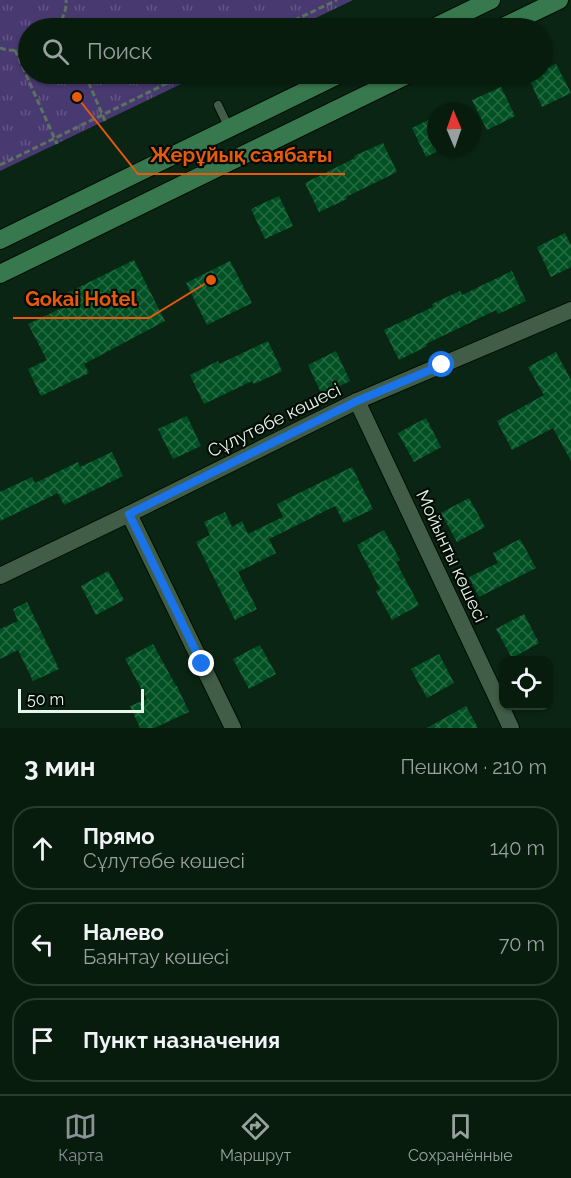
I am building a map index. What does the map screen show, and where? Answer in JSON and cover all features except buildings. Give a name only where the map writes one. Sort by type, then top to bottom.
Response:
[{"type":"main road","points":[[454,18],[491,0]]},
{"type":"main road","points":[[522,18],[559,0]]},
{"type":"main road","points":[[0,240],[319,84]]},
{"type":"main road","points":[[0,274],[389,84]]},
{"type":"street","name":"Сұлутөбе көшесі","points":[[0,576],[357,401],[571,310]]},
{"type":"street","name":"Мойынты көшесі","points":[[357,401],[511,728]]},
{"type":"street","points":[[129,514],[233,728]]},
{"type":"lane","points":[[218,105],[229,128]]},
{"type":"path","points":[[62,18],[66,0]]},
{"type":"path","points":[[299,18],[337,0]]},
{"type":"path","points":[[0,48],[18,50]]},
{"type":"path","points":[[15,50],[18,57]]},
{"type":"path","points":[[30,84],[57,144]]},
{"type":"path","points":[[89,84],[105,121]]},
{"type":"path","points":[[0,165],[165,84]]},
{"type":"green space","points":[[0,0],[353,0],[316,18],[18,18],[18,84],[181,84],[0,171]]},
{"type":"place","name":"Жерұйық саябағы","points":[[77,97]]},
{"type":"place","name":"Gokai Hotel","points":[[211,280]]},
{"type":"route","points":[[202,664],[129,514],[357,401],[442,365]]}]
